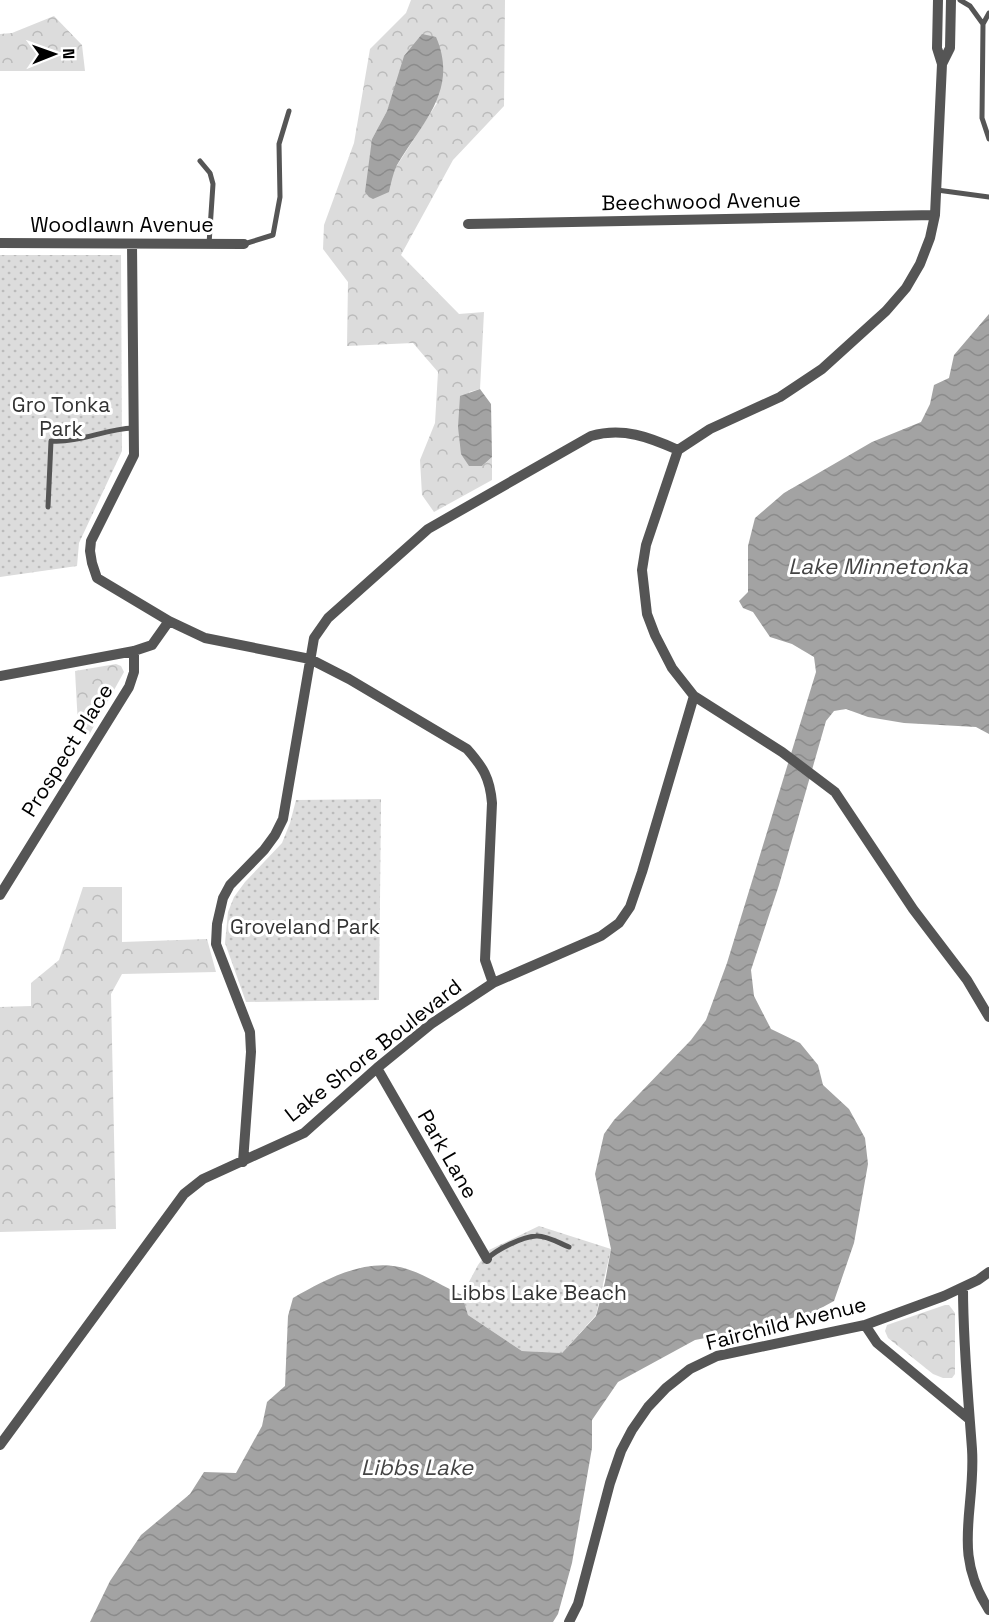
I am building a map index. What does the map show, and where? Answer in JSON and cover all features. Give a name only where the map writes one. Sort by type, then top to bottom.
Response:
[{"type":"street","points":[[938,0],[938,48],[942,64],[937,190],[930,238],[920,264],[906,288],[886,311],[822,369],[780,397],[710,429],[678,450],[646,544],[642,570],[647,614],[672,668],[694,696],[782,752],[835,792],[914,909],[967,980],[989,1017]]},
{"type":"street","points":[[942,64],[950,48],[951,0]]},
{"type":"street","name":"Beechwood Avenue","points":[[468,224],[934,215]]},
{"type":"street","name":"Woodlawn Avenue","points":[[0,243],[244,244]]},
{"type":"street","points":[[132,244],[134,455],[91,541],[90,551],[97,579],[169,621],[205,638],[310,659],[349,679],[467,748],[481,765],[490,784],[492,803],[485,960],[494,983]]},
{"type":"street","points":[[243,1162],[251,1052],[250,1032],[216,944],[217,924],[223,898],[230,885],[264,850],[283,819],[314,638],[328,618],[428,529],[579,442],[604,432],[629,432],[648,436],[678,450]]},
{"type":"street","points":[[0,676],[134,651],[152,645],[169,621]]},
{"type":"street","name":"Prospect Place","points":[[0,895],[129,687],[134,672],[134,651]]},
{"type":"street","name":"Lake Shore Boulevard","points":[[0,1445],[183,1194],[203,1179],[304,1133],[431,1024],[494,983],[601,936],[618,923],[630,907],[694,696]]},
{"type":"street","name":"Park Lane","points":[[377,1068],[487,1259]]},
{"type":"street","name":"Fairchild Avenue","points":[[569,1622],[578,1604],[610,1483],[621,1451],[648,1407],[666,1388],[690,1369],[717,1356],[865,1325],[963,1288],[989,1272]]},
{"type":"street","points":[[963,1288],[963,1333],[972,1452],[966,1542],[969,1568],[989,1610]]},
{"type":"street","points":[[865,1325],[877,1343],[969,1419]]},
{"type":"lane","points":[[960,0],[969,6],[983,24]]},
{"type":"lane","points":[[989,13],[983,24],[982,118],[989,139]]},
{"type":"lane","points":[[244,244],[273,235],[280,197],[279,144],[289,111]]},
{"type":"lane","points":[[200,161],[210,173],[213,184],[209,244]]},
{"type":"lane","points":[[937,190],[989,197]]},
{"type":"lane","points":[[48,507],[51,441],[64,442],[110,430],[135,428]]},
{"type":"lane","points":[[487,1259],[504,1247],[538,1235],[569,1247]]},
{"type":"green space","points":[[411,0],[505,0],[504,106],[453,160],[401,255],[459,314],[484,312],[480,389],[469,392],[482,466],[492,457],[492,480],[434,512],[422,495],[420,460],[435,423],[438,372],[413,343],[347,346],[348,282],[323,249],[324,225],[354,143],[370,49],[406,13]],"holes":[[[397,85],[437,103],[396,167],[372,139],[387,111]]]},
{"type":"green space","points":[[54,16],[82,45],[85,71],[0,71],[0,34],[12,33]]},
{"type":"green space","name":"Gro Tonka Park","points":[[0,255],[121,255],[122,451],[79,543],[77,566],[0,577]]},
{"type":"green space","points":[[116,664],[121,666],[124,672],[89,735],[78,725],[75,671]]},
{"type":"green space","name":"Groveland Park","points":[[381,799],[379,1000],[246,1002],[225,943],[228,912],[234,897],[245,882],[282,843],[296,800]]},
{"type":"green space","points":[[83,887],[122,887],[122,942],[207,939],[216,972],[122,974],[111,994],[116,1229],[0,1232],[0,1007],[31,1006],[31,983],[59,960]]},
{"type":"green space","name":"Libbs Lake Beach","points":[[539,1226],[611,1249],[596,1315],[562,1353],[522,1351],[468,1315],[462,1295],[489,1250]]},
{"type":"green space","points":[[949,1305],[955,1313],[955,1374],[952,1378],[943,1378],[933,1374],[888,1338],[885,1331],[887,1325]]},
{"type":"water","points":[[422,34],[436,37],[442,56],[443,73],[440,90],[426,120],[397,165],[389,192],[373,199],[365,192],[372,139],[387,111],[404,56]]},
{"type":"water","name":"Libbs Lake","points":[[989,314],[989,734],[976,727],[904,723],[868,717],[846,709],[834,711],[826,721],[779,885],[751,970],[754,996],[771,1029],[800,1043],[818,1065],[823,1085],[849,1109],[865,1138],[868,1164],[854,1243],[834,1301],[812,1313],[695,1340],[618,1382],[592,1420],[592,1448],[572,1563],[558,1614],[553,1622],[90,1622],[110,1581],[141,1535],[190,1494],[204,1472],[236,1473],[262,1426],[267,1402],[285,1386],[288,1316],[293,1298],[333,1277],[362,1267],[377,1265],[407,1269],[462,1295],[468,1315],[522,1351],[562,1353],[596,1316],[611,1249],[595,1174],[604,1134],[614,1120],[691,1040],[706,1020],[727,963],[816,672],[814,657],[792,644],[770,637],[753,612],[743,608],[739,601],[748,592],[748,546],[755,518],[784,493],[872,442],[921,422],[930,404],[934,385],[949,378],[954,355]]},
{"type":"water","points":[[480,389],[491,404],[492,457],[482,466],[469,466],[461,454],[458,427],[460,396]]},
{"type":"water label","name":"Lake Minnetonka","points":[[878,566]]}]
